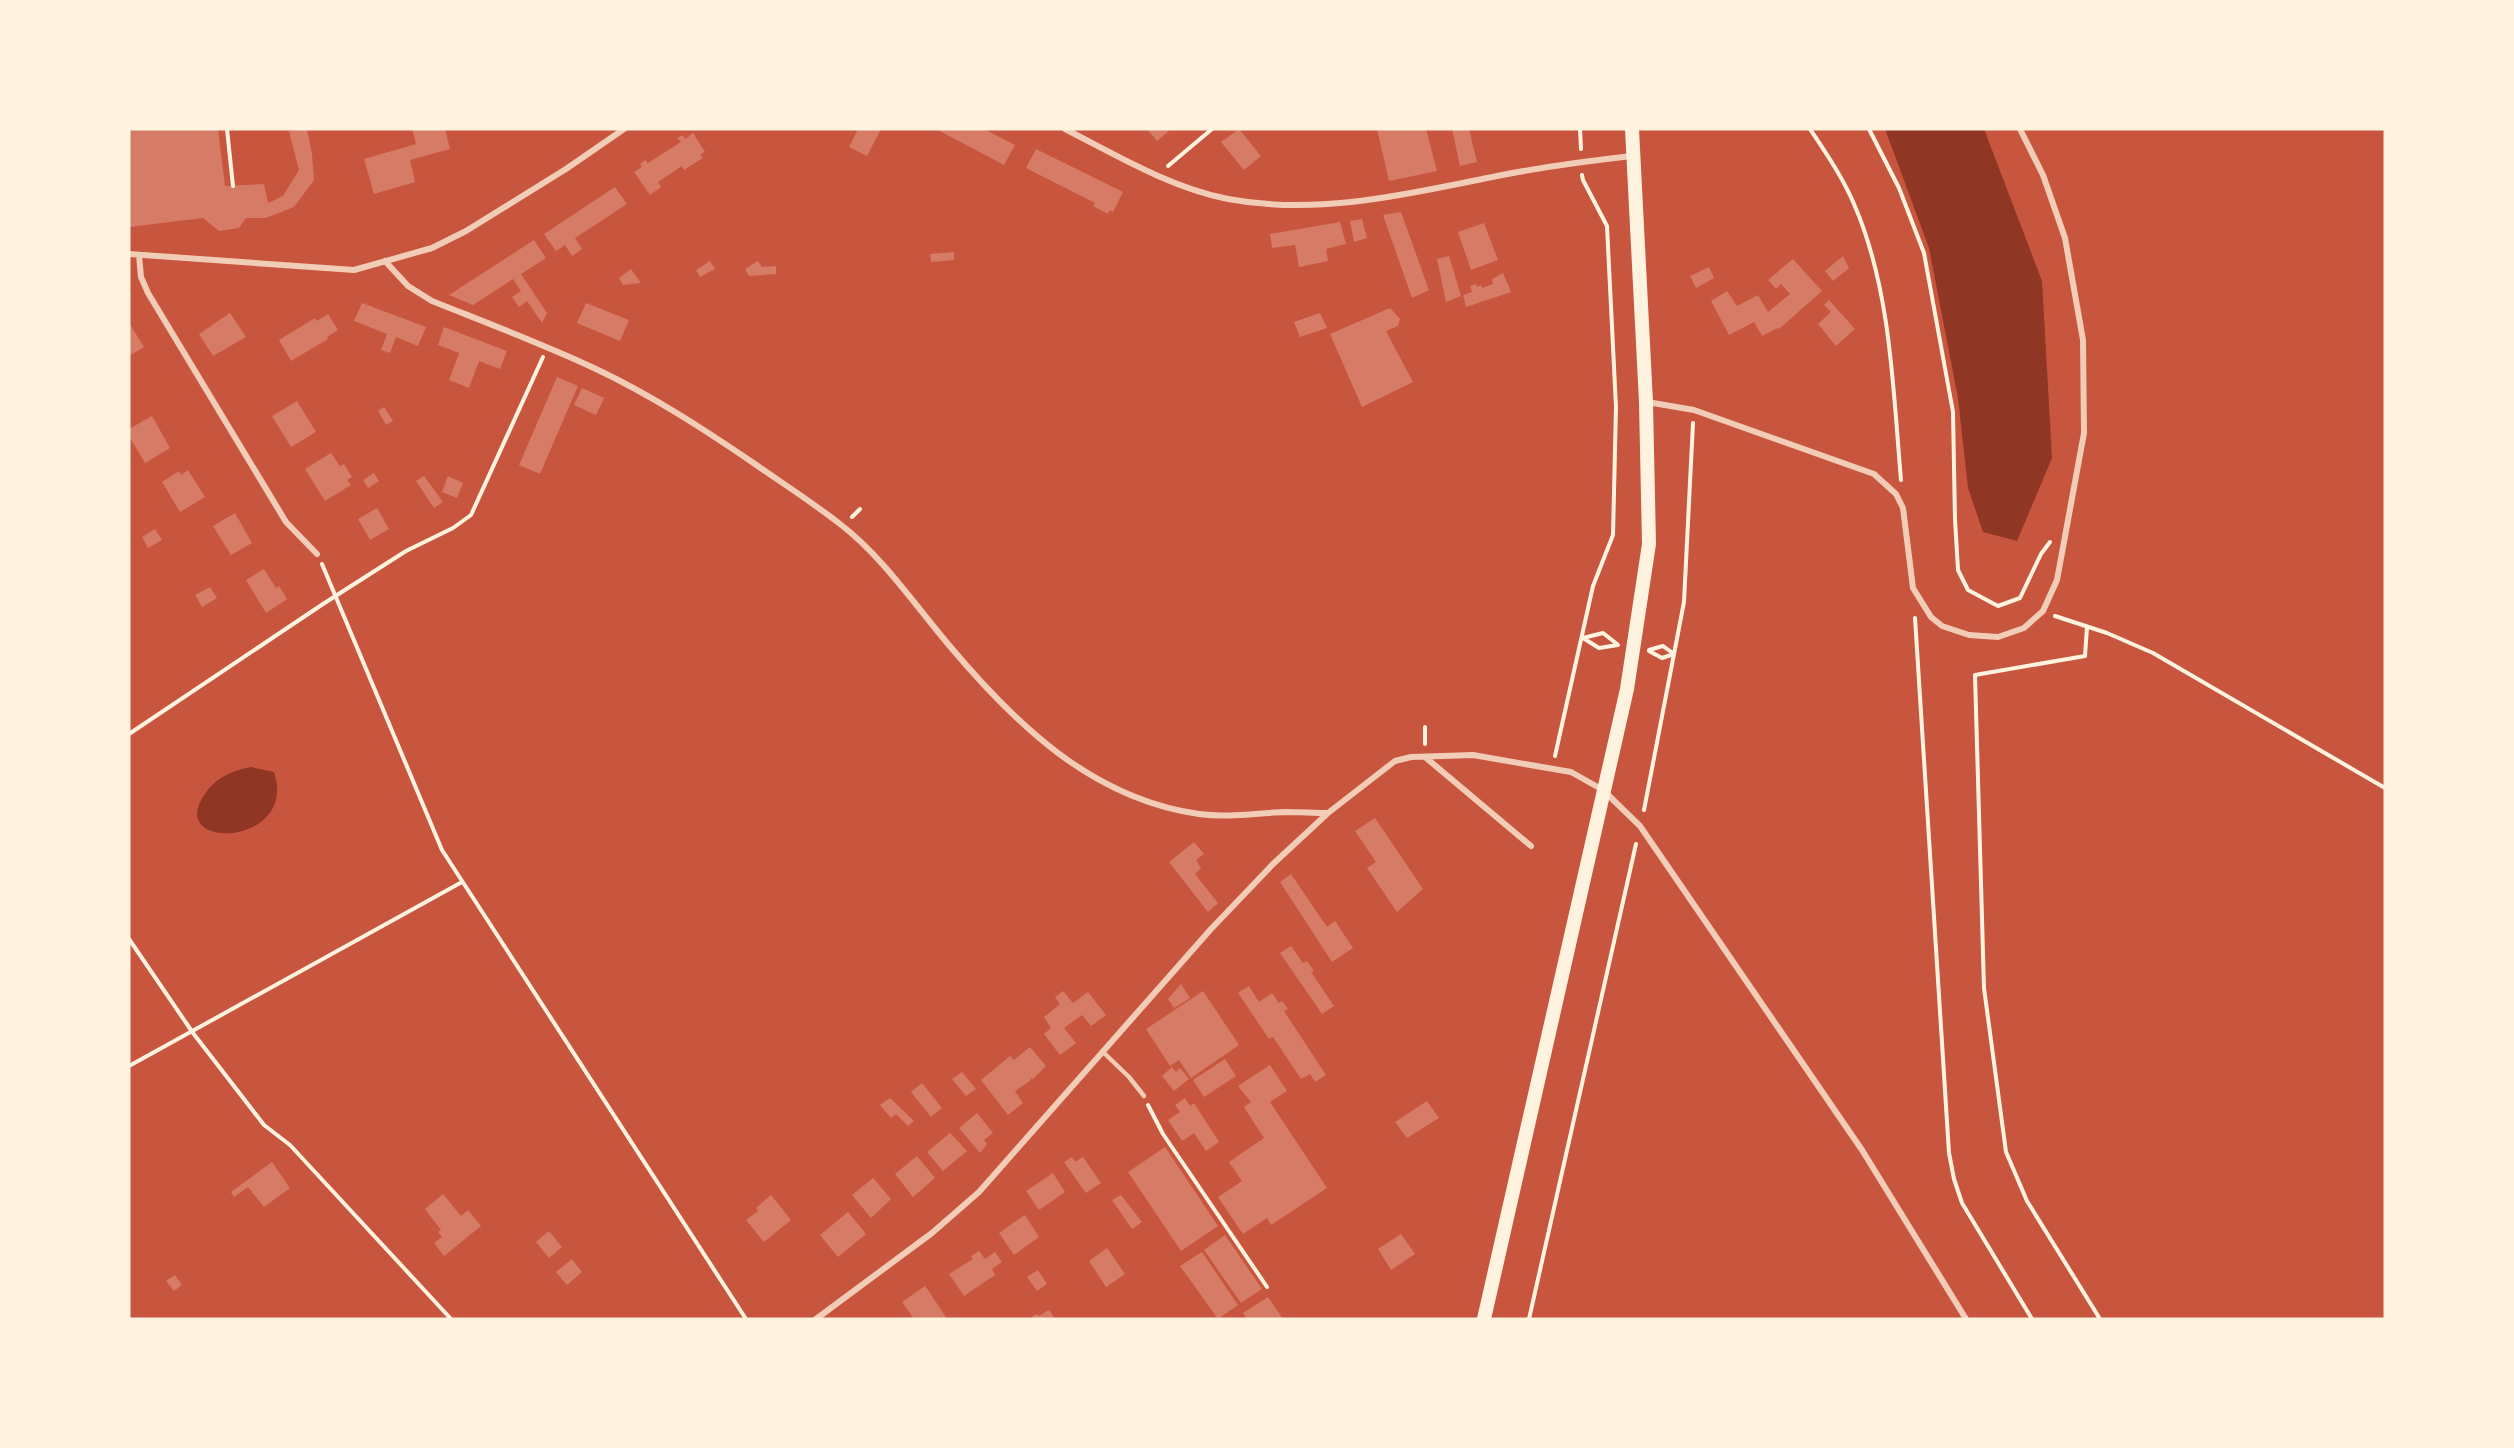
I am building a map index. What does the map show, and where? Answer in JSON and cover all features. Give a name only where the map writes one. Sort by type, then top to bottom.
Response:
[{"type":"main road","points":[[1484,1319],[1627,689],[1648,544],[1646,402],[1632,129]]},
{"type":"street","points":[[129,254],[354,270],[432,248],[466,231],[566,169],[624,129]]},
{"type":"street","points":[[1065,129],[1156,176],[1226,199],[1287,206],[1360,202],[1582,162],[1632,156]]},
{"type":"street","points":[[1646,402],[1694,410],[1874,474],[1896,494],[1903,508],[1913,588],[1930,618],[1942,626],[1969,635],[1998,637],[2025,628],[2043,612],[2056,580],[2084,433],[2083,340],[2066,238],[2043,175],[2020,129]]},
{"type":"street","points":[[139,255],[141,277],[148,293],[286,522],[317,554]]},
{"type":"street","points":[[384,261],[408,286],[432,301],[596,369],[658,401],[704,429],[843,526],[886,570],[993,694],[1029,730],[1061,757],[1095,779],[1129,795],[1163,807],[1200,814],[1242,817],[1284,812],[1328,813]]},
{"type":"street","points":[[816,1319],[957,1213],[997,1173],[1227,913],[1273,864],[1328,813],[1395,761],[1473,755],[1571,772],[1603,790],[1640,826],[1862,1150],[1966,1319]]},
{"type":"street","points":[[1425,757],[1531,846]]},
{"type":"lane","points":[[1103,1052],[1129,1077],[1144,1096]]},
{"type":"path","points":[[226,129],[233,186]]},
{"type":"path","points":[[1156,176],[1212,129]]},
{"type":"path","points":[[1552,769],[1593,586],[1613,535],[1616,407],[1607,226],[1583,180],[1580,129]]},
{"type":"path","points":[[1810,129],[1855,205],[1873,262],[1888,328],[1903,508]]},
{"type":"path","points":[[1869,129],[1899,188],[1924,253],[1953,412],[1954,519],[1958,570],[1968,590],[1998,606],[2020,598],[2041,554],[2068,517]]},
{"type":"path","points":[[129,734],[406,551],[453,528],[471,515],[547,348]]},
{"type":"path","points":[[1529,1319],[1640,826],[1684,602],[1694,410]]},
{"type":"path","points":[[317,554],[442,850],[746,1319]]},
{"type":"path","points":[[1913,588],[1949,1153],[1962,1203],[2032,1319]]},
{"type":"path","points":[[2043,612],[2153,653],[2385,788]]},
{"type":"path","points":[[2087,627],[2085,656],[1975,675],[1984,987],[2006,1152],[2027,1201],[2100,1319]]},
{"type":"path","points":[[1603,633],[1618,645],[1599,648],[1583,638],[1603,633]]},
{"type":"path","points":[[1663,646],[1674,654],[1662,658],[1648,650],[1663,646]]},
{"type":"path","points":[[129,1066],[462,882]]},
{"type":"path","points":[[129,939],[192,1031],[264,1125],[290,1145],[451,1319]]},
{"type":"path","points":[[1144,1096],[1163,1134],[1267,1287]]},
{"type":"shaded area","points":[[1885,129],[1984,129],[2042,281],[2052,458],[2017,541],[1983,532],[1968,488],[1958,398],[1929,248]]},
{"type":"shaded area","points":[[251,767],[274,772],[277,797],[268,815],[252,827],[234,833],[215,832],[202,826],[197,813],[209,788],[225,776]]},
{"type":"building","points":[[129,129],[218,129],[225,186],[264,184],[268,203],[283,196],[299,170],[289,131],[307,129],[314,180],[294,207],[266,218],[246,218],[239,228],[219,231],[203,218],[129,227]]},
{"type":"building","points":[[412,129],[445,129],[450,149],[410,160],[415,182],[374,194],[364,159],[416,144]]},
{"type":"building","points":[[858,129],[881,129],[867,156],[849,147]]},
{"type":"building","points":[[936,129],[984,129],[1015,145],[1004,165]]},
{"type":"building","points":[[1147,129],[1171,129],[1157,141]]},
{"type":"building","points":[[1239,129],[1261,156],[1244,170],[1221,142]]},
{"type":"building","points":[[1377,129],[1426,129],[1437,171],[1389,181]]},
{"type":"building","points":[[1452,129],[1469,129],[1477,162],[1460,166]]},
{"type":"building","points":[[693,133],[705,152],[700,155],[703,158],[684,170],[682,166],[658,182],[661,187],[650,195],[634,172],[642,167],[640,164],[645,160],[648,163],[681,142],[677,138],[683,135],[685,139]]},
{"type":"building","points":[[1036,149],[1123,192],[1113,212],[1110,210],[1108,214],[1093,206],[1095,203],[1026,168]]},
{"type":"building","points":[[615,187],[627,204],[575,238],[582,249],[572,256],[565,245],[556,251],[544,234]]},
{"type":"building","points":[[1401,212],[1429,290],[1412,298],[1383,215]]},
{"type":"building","points":[[1362,219],[1367,238],[1354,242],[1350,221]]},
{"type":"building","points":[[1340,222],[1346,244],[1326,249],[1328,261],[1299,267],[1295,245],[1272,248],[1270,234]]},
{"type":"building","points":[[1484,223],[1498,260],[1471,270],[1458,232]]},
{"type":"building","points":[[534,240],[546,258],[521,274],[547,313],[542,323],[527,301],[519,307],[512,297],[521,291],[513,279],[473,305],[449,295]]},
{"type":"building","points":[[954,252],[954,260],[931,262],[930,254]]},
{"type":"building","points":[[1449,256],[1461,296],[1446,302],[1437,259]]},
{"type":"building","points":[[1843,256],[1849,268],[1833,281],[1825,271]]},
{"type":"building","points":[[1793,259],[1822,291],[1779,329],[1762,336],[1754,322],[1729,335],[1711,301],[1727,291],[1737,306],[1758,295],[1768,312],[1790,294],[1781,284],[1776,289],[1768,280]]},
{"type":"building","points":[[710,261],[715,269],[700,277],[696,270]]},
{"type":"building","points":[[758,261],[762,267],[776,266],[776,274],[749,276],[745,269]]},
{"type":"building","points":[[1709,267],[1714,278],[1696,288],[1690,276]]},
{"type":"building","points":[[631,269],[641,283],[623,285],[619,278]]},
{"type":"building","points":[[1503,273],[1511,292],[1466,307],[1463,295],[1472,292],[1470,286],[1476,284],[1477,287],[1481,285],[1482,288],[1493,284],[1492,279]]},
{"type":"building","points":[[1829,300],[1855,329],[1836,346],[1818,324],[1831,312],[1824,305]]},
{"type":"building","points":[[362,303],[426,327],[418,346],[396,337],[390,353],[381,350],[387,334],[354,321]]},
{"type":"building","points":[[586,303],[629,320],[620,341],[577,323]]},
{"type":"building","points":[[1390,308],[1400,319],[1398,326],[1386,331],[1413,382],[1362,407],[1330,334]]},
{"type":"building","points":[[230,313],[246,337],[213,356],[199,334]]},
{"type":"building","points":[[1320,313],[1327,328],[1300,337],[1294,322]]},
{"type":"building","points":[[328,314],[338,330],[327,337],[328,339],[291,361],[279,340],[315,318],[317,321]]},
{"type":"building","points":[[129,323],[144,347],[129,356]]},
{"type":"building","points":[[444,327],[507,351],[500,369],[479,361],[469,388],[449,380],[459,353],[438,345]]},
{"type":"building","points":[[557,377],[578,386],[540,474],[519,465]]},
{"type":"building","points":[[582,388],[604,398],[596,415],[574,405]]},
{"type":"building","points":[[297,401],[316,432],[291,447],[272,416]]},
{"type":"building","points":[[384,407],[393,421],[386,425],[378,411]]},
{"type":"building","points":[[152,416],[170,448],[145,463],[129,436],[129,429]]},
{"type":"building","points":[[331,453],[340,466],[344,464],[352,477],[347,480],[351,485],[325,501],[305,469]]},
{"type":"building","points":[[188,470],[205,497],[180,512],[162,482],[179,471],[181,475]]},
{"type":"building","points":[[374,473],[379,481],[368,488],[363,480]]},
{"type":"building","points":[[424,476],[443,502],[434,508],[416,481]]},
{"type":"building","points":[[448,476],[463,483],[457,498],[442,492]]},
{"type":"building","points":[[377,508],[389,529],[370,540],[358,519]]},
{"type":"building","points":[[235,513],[252,543],[231,555],[213,526]]},
{"type":"building","points":[[155,529],[162,540],[148,548],[142,537]]},
{"type":"building","points":[[264,569],[276,588],[279,586],[287,599],[266,613],[246,580]]},
{"type":"building","points":[[210,587],[217,598],[202,607],[195,595]]},
{"type":"building","points":[[1375,818],[1423,889],[1397,912],[1367,868],[1376,862],[1355,831]]},
{"type":"building","points":[[1194,842],[1204,854],[1196,860],[1201,868],[1195,874],[1218,903],[1208,912],[1169,862]]},
{"type":"building","points":[[1291,874],[1327,927],[1335,921],[1353,948],[1332,962],[1280,882]]},
{"type":"building","points":[[1291,946],[1303,963],[1307,961],[1314,971],[1311,972],[1334,1006],[1322,1014],[1280,953]]},
{"type":"building","points":[[1181,984],[1190,998],[1174,1008],[1168,999]]},
{"type":"building","points":[[1249,986],[1259,1002],[1272,993],[1279,1003],[1282,1001],[1288,1009],[1284,1011],[1326,1075],[1315,1082],[1310,1074],[1301,1079],[1273,1037],[1269,1039],[1238,993]]},
{"type":"building","points":[[1063,991],[1073,1003],[1088,992],[1106,1015],[1091,1026],[1082,1015],[1064,1028],[1076,1043],[1060,1055],[1044,1034],[1051,1028],[1044,1017],[1060,1004],[1055,997]]},
{"type":"building","points":[[1203,991],[1239,1045],[1191,1078],[1179,1060],[1170,1066],[1146,1029]]},
{"type":"building","points":[[1030,1047],[1046,1066],[1033,1079],[1031,1078],[1015,1091],[1023,1103],[1008,1115],[981,1080],[1010,1056],[1014,1060]]},
{"type":"building","points":[[1225,1059],[1236,1076],[1204,1097],[1193,1080]]},
{"type":"building","points":[[1270,1065],[1287,1091],[1270,1102],[1327,1188],[1271,1225],[1267,1218],[1243,1234],[1218,1197],[1242,1181],[1229,1162],[1264,1138],[1244,1107],[1251,1102],[1238,1086]]},
{"type":"building","points":[[1172,1067],[1176,1072],[1180,1068],[1189,1079],[1174,1091],[1162,1076]]},
{"type":"building","points":[[962,1072],[976,1089],[966,1096],[952,1079]]},
{"type":"building","points":[[922,1083],[942,1108],[931,1117],[911,1092]]},
{"type":"building","points":[[890,1098],[914,1121],[908,1126],[896,1114],[891,1118],[880,1105]]},
{"type":"building","points":[[1185,1098],[1190,1106],[1194,1103],[1219,1142],[1206,1151],[1194,1133],[1182,1141],[1168,1120],[1180,1112],[1175,1105]]},
{"type":"building","points":[[1427,1101],[1439,1118],[1407,1138],[1395,1122]]},
{"type":"building","points":[[977,1113],[993,1133],[984,1140],[987,1144],[980,1153],[959,1128]]},
{"type":"building","points":[[950,1133],[967,1151],[943,1171],[927,1152]]},
{"type":"building","points":[[1165,1147],[1218,1226],[1181,1251],[1128,1172]]},
{"type":"building","points":[[917,1156],[935,1178],[913,1197],[895,1174]]},
{"type":"building","points":[[1072,1157],[1075,1162],[1083,1157],[1101,1183],[1086,1193],[1064,1162]]},
{"type":"building","points":[[272,1162],[290,1188],[264,1207],[248,1187],[234,1197],[231,1192]]},
{"type":"building","points":[[1053,1173],[1065,1192],[1039,1210],[1026,1191]]},
{"type":"building","points":[[873,1178],[891,1199],[871,1218],[852,1195]]},
{"type":"building","points":[[443,1194],[461,1216],[468,1210],[481,1226],[444,1256],[434,1243],[442,1237],[438,1232],[441,1230],[425,1209]]},
{"type":"building","points":[[771,1195],[791,1220],[764,1242],[746,1220],[758,1211],[756,1208]]},
{"type":"building","points":[[1121,1195],[1142,1222],[1132,1229],[1112,1200]]},
{"type":"building","points":[[848,1212],[866,1234],[838,1257],[820,1235]]},
{"type":"building","points":[[1025,1215],[1039,1237],[1014,1255],[999,1233]]},
{"type":"building","points":[[549,1231],[562,1247],[549,1258],[536,1242]]},
{"type":"building","points":[[1401,1234],[1415,1254],[1391,1270],[1378,1249]]},
{"type":"building","points":[[1225,1235],[1262,1289],[1241,1303],[1204,1250]]},
{"type":"building","points":[[1107,1248],[1125,1274],[1106,1287],[1089,1261]]},
{"type":"building","points":[[979,1251],[985,1259],[995,1252],[1002,1262],[992,1269],[995,1275],[964,1296],[949,1274],[973,1259],[971,1256]]},
{"type":"building","points":[[1202,1252],[1238,1305],[1218,1319],[1180,1266]]},
{"type":"building","points":[[572,1259],[582,1272],[567,1285],[556,1272]]},
{"type":"building","points":[[1038,1270],[1047,1284],[1037,1291],[1027,1277]]},
{"type":"building","points":[[175,1275],[182,1285],[174,1291],[166,1281]]},
{"type":"building","points":[[925,1286],[947,1319],[914,1319],[902,1302]]},
{"type":"building","points":[[1268,1297],[1283,1319],[1247,1319],[1243,1313]]},
{"type":"building","points":[[1049,1310],[1055,1319],[1029,1319],[1037,1314],[1039,1316]]}]
